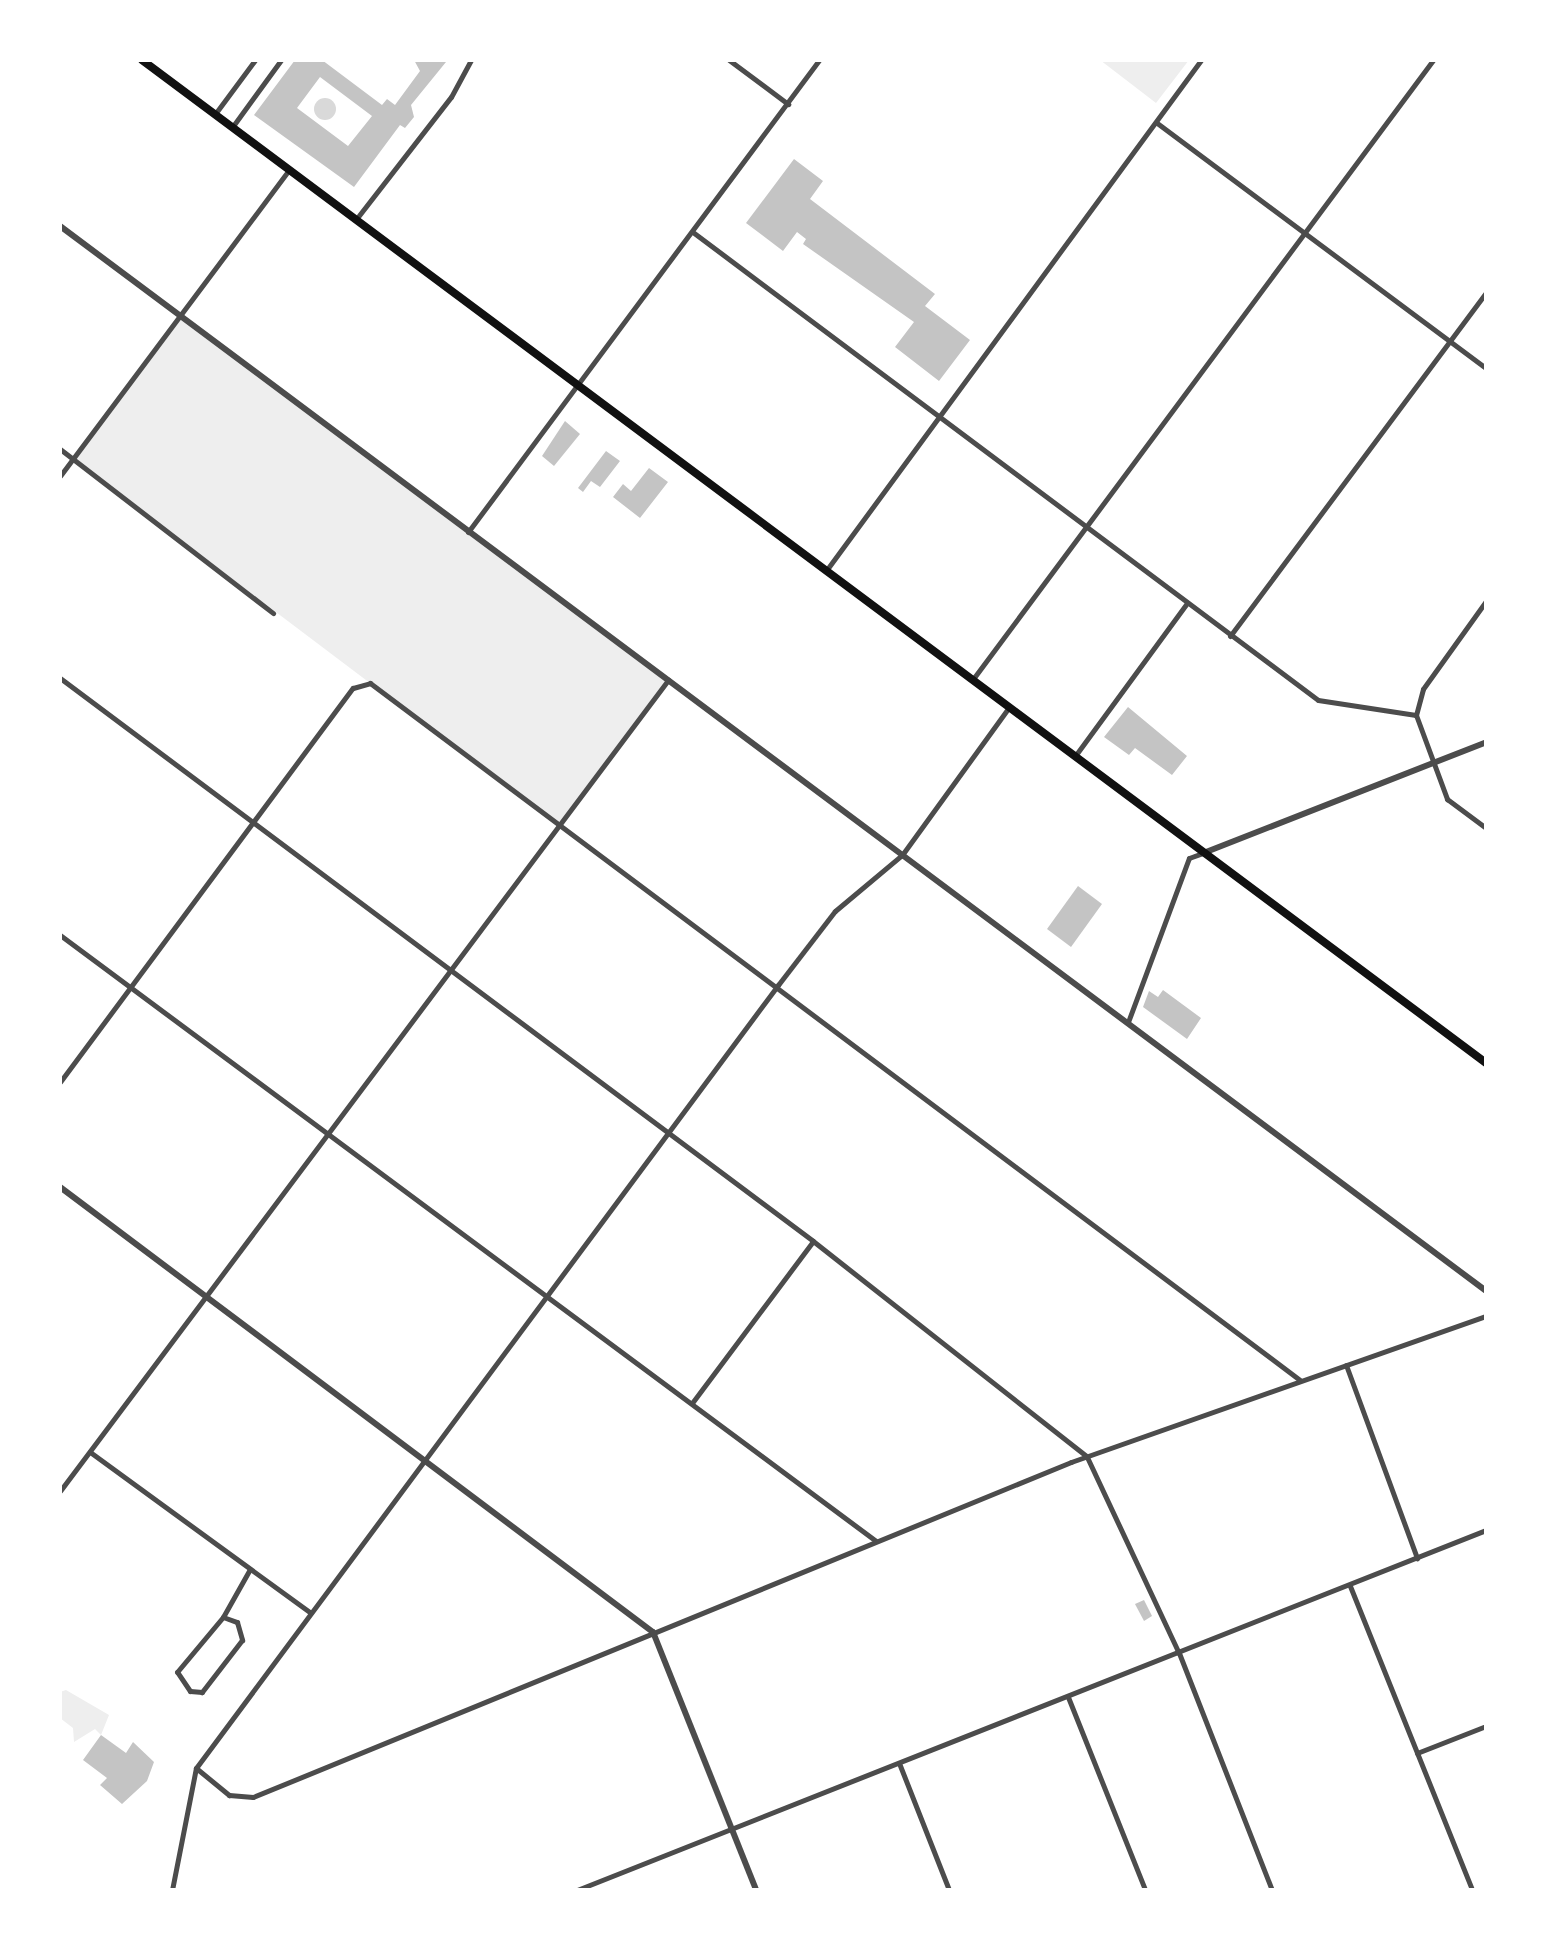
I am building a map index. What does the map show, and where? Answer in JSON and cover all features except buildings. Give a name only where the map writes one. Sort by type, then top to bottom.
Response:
[{"type":"main road","points":[[142,60],[828,568],[1486,1063]]},
{"type":"street","points":[[214,114],[255,60]]},
{"type":"street","points":[[232,127],[281,60]]},
{"type":"street","points":[[355,221],[451,97],[471,60]]},
{"type":"street","points":[[729,60],[788,104]]},
{"type":"street","points":[[468,532],[694,233],[818,60]]},
{"type":"street","points":[[828,568],[1201,60]]},
{"type":"street","points":[[973,679],[1432,60]]},
{"type":"street","points":[[1157,123],[1486,368]]},
{"type":"street","points":[[60,476],[289,170]]},
{"type":"street","points":[[60,226],[1486,1291]]},
{"type":"street","points":[[694,233],[1318,700],[1416,715]]},
{"type":"street","points":[[1230,636],[1486,292]]},
{"type":"street","points":[[60,449],[273,613]]},
{"type":"street","points":[[1486,601],[1423,689],[1416,715],[1429,764],[1447,798],[1486,828]]},
{"type":"street","points":[[1075,756],[1186,603]]},
{"type":"street","points":[[60,678],[813,1242],[1087,1456],[1179,1653],[1272,1890]]},
{"type":"street","points":[[60,1492],[668,680]]},
{"type":"street","points":[[60,1082],[353,688],[370,683],[778,985],[1300,1380]]},
{"type":"street","points":[[172,1890],[174,1854],[196,1768],[778,985],[835,912],[902,854],[1009,707]]},
{"type":"street","points":[[1128,1022],[1189,858],[1486,742]]},
{"type":"street","points":[[60,935],[877,1542]]},
{"type":"street","points":[[60,1187],[653,1632],[756,1890]]},
{"type":"street","points":[[692,1403],[813,1242]]},
{"type":"street","points":[[196,1768],[229,1796],[254,1798],[1087,1456],[1486,1316]]},
{"type":"street","points":[[1346,1365],[1418,1558]]},
{"type":"street","points":[[90,1452],[311,1613]]},
{"type":"street","points":[[577,1890],[1486,1530]]},
{"type":"street","points":[[222,1617],[237,1622],[242,1640],[202,1692],[190,1692],[177,1672],[222,1617],[250,1569]]},
{"type":"street","points":[[1350,1586],[1472,1890]]},
{"type":"street","points":[[1068,1697],[1145,1890]]},
{"type":"street","points":[[1417,1753],[1486,1726]]},
{"type":"street","points":[[899,1762],[949,1890]]},
{"type":"shaded area","points":[[1100,60],[1189,60],[1156,103]]},
{"type":"shaded area","points":[[321,98],[329,98],[336,109],[329,120],[321,120],[314,113],[314,105]]},
{"type":"shaded area","points":[[181,316],[668,680],[558,825],[73,459]]},
{"type":"shaded area","points":[[66,1690],[109,1715],[101,1735],[95,1729],[74,1742],[73,1728],[60,1718],[60,1692]]}]
